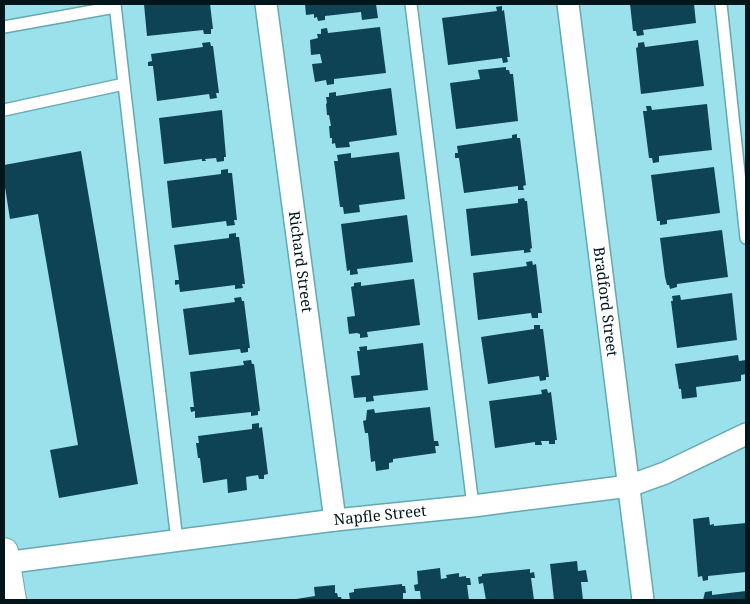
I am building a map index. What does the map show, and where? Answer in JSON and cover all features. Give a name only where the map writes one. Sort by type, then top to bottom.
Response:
[{"type":"main road","points":[[4,559],[12,600]]},
{"type":"street","name":"Richard Street","points":[[266,4],[335,520]]},
{"type":"street","name":"Bradford Street","points":[[568,4],[643,600]]},
{"type":"street","name":"Napfle Street","points":[[4,559],[177,541],[335,520],[473,506],[629,486],[665,473],[746,434]]},
{"type":"lane","points":[[410,4],[473,506]]},
{"type":"lane","points":[[721,4],[746,238]]},
{"type":"lane","points":[[4,27],[115,5],[177,541]]},
{"type":"lane","points":[[4,110],[124,84]]},
{"type":"building","points":[[144,4],[210,4],[213,29],[211,29],[211,34],[204,34],[203,30],[147,36]]},
{"type":"building","points":[[305,4],[376,4],[378,18],[362,20],[361,12],[325,16],[325,20],[318,21],[317,17],[314,18],[314,14],[306,15]]},
{"type":"building","points":[[630,4],[694,4],[696,23],[643,30],[644,35],[637,36],[636,31],[633,31]]},
{"type":"building","points":[[502,6],[510,57],[507,57],[508,62],[503,63],[502,58],[448,65],[442,18],[497,11],[496,7]]},
{"type":"building","points":[[380,27],[386,73],[334,79],[334,84],[327,85],[326,80],[315,82],[312,64],[322,63],[320,54],[311,55],[310,40],[318,38],[317,34],[321,34],[321,29],[327,28],[328,33]]},
{"type":"building","points":[[698,40],[704,86],[641,94],[636,48],[638,43],[644,42],[645,47]]},
{"type":"building","points":[[210,42],[211,46],[213,46],[219,93],[216,93],[217,98],[210,99],[209,94],[157,101],[153,66],[148,66],[148,62],[152,61],[151,54],[203,47],[202,43]]},
{"type":"building","points":[[506,67],[510,74],[513,74],[518,121],[456,129],[450,83],[480,79],[478,70]]},
{"type":"building","points":[[391,88],[397,135],[349,142],[350,147],[336,148],[335,143],[332,144],[332,138],[330,138],[329,126],[331,126],[329,115],[327,115],[326,97],[329,97],[329,93],[336,92],[336,96]]},
{"type":"building","points":[[707,104],[712,150],[659,156],[659,162],[653,163],[652,158],[649,158],[643,111],[647,111],[646,106],[651,106],[652,110]]},
{"type":"building","points":[[222,110],[226,157],[224,157],[224,161],[217,162],[216,158],[205,159],[206,161],[202,161],[202,159],[164,164],[159,118]]},
{"type":"building","points":[[517,134],[517,138],[520,138],[526,185],[523,186],[524,190],[518,190],[518,186],[464,193],[459,158],[455,158],[455,153],[458,153],[457,146],[512,138],[512,135]]},
{"type":"building","points":[[81,151],[138,484],[59,498],[50,450],[78,445],[38,214],[10,219],[4,181],[4,165]]},
{"type":"building","points":[[399,152],[405,199],[359,205],[360,212],[344,214],[343,207],[340,207],[334,161],[338,161],[337,155],[351,153],[351,158]]},
{"type":"building","points":[[714,167],[720,213],[667,220],[667,224],[660,225],[660,221],[657,221],[651,175]]},
{"type":"building","points":[[228,169],[228,173],[232,173],[237,220],[234,220],[235,225],[227,226],[226,221],[172,228],[167,181],[221,174],[221,170]]},
{"type":"building","points":[[524,198],[527,201],[531,252],[524,253],[524,250],[471,256],[466,209],[518,203],[518,199]]},
{"type":"building","points":[[407,215],[413,262],[357,269],[358,274],[350,275],[350,270],[347,271],[341,224]]},
{"type":"building","points":[[722,230],[728,277],[677,284],[677,287],[670,289],[665,277],[660,238]]},
{"type":"building","points":[[236,233],[236,237],[239,237],[245,284],[242,284],[243,288],[235,289],[235,285],[180,292],[179,284],[175,285],[175,280],[179,280],[174,245],[229,238],[229,234]]},
{"type":"building","points":[[532,261],[533,265],[536,264],[542,313],[538,313],[538,318],[532,318],[531,313],[478,320],[473,273],[527,266],[526,262]]},
{"type":"building","points":[[414,279],[420,325],[367,332],[368,337],[360,338],[360,334],[357,333],[349,334],[347,317],[355,316],[351,287],[354,286],[354,283],[361,282],[361,286]]},
{"type":"building","points":[[732,293],[737,340],[677,348],[672,296],[680,295],[681,300]]},
{"type":"building","points":[[241,297],[242,301],[244,301],[250,348],[248,348],[248,352],[241,353],[240,349],[189,355],[183,309],[235,302],[234,298]]},
{"type":"building","points":[[534,325],[540,325],[540,329],[543,329],[549,377],[546,377],[546,380],[540,381],[539,376],[488,384],[481,337],[534,329]]},
{"type":"building","points":[[423,343],[428,390],[373,396],[374,401],[366,402],[366,397],[354,398],[351,376],[360,375],[357,351],[360,351],[359,347],[367,346],[367,350]]},
{"type":"building","points":[[738,355],[739,361],[746,360],[746,374],[741,375],[741,381],[696,387],[697,397],[682,399],[675,364]]},
{"type":"building","points":[[251,360],[252,364],[254,364],[257,387],[260,411],[258,411],[258,415],[251,416],[251,412],[195,418],[195,411],[191,412],[190,407],[194,407],[190,372],[244,365],[243,361]]},
{"type":"building","points":[[547,389],[548,393],[551,392],[557,440],[555,440],[555,444],[549,444],[549,441],[541,441],[542,445],[535,445],[535,442],[495,448],[489,401],[542,394],[541,390]]},
{"type":"building","points":[[430,407],[434,441],[438,441],[439,446],[435,446],[436,453],[393,459],[393,462],[389,463],[389,469],[376,471],[375,461],[371,462],[368,433],[365,433],[363,421],[366,420],[367,410],[374,409],[375,413]]},
{"type":"building","points":[[259,423],[259,428],[262,427],[268,474],[264,475],[264,479],[259,479],[258,475],[246,477],[247,490],[228,493],[227,479],[203,483],[196,443],[199,443],[198,436],[252,429],[252,424]]},
{"type":"building","points":[[709,517],[710,525],[714,524],[714,526],[746,523],[746,572],[708,576],[708,580],[703,581],[702,576],[698,577],[693,519]]},
{"type":"building","points":[[577,561],[578,571],[586,570],[588,582],[581,582],[583,600],[554,600],[550,564]]},
{"type":"building","points":[[440,568],[441,579],[447,578],[446,575],[459,573],[459,577],[466,576],[466,578],[470,578],[471,585],[467,585],[469,600],[421,600],[420,591],[415,591],[414,585],[418,584],[417,571]]},
{"type":"building","points":[[530,569],[530,573],[534,572],[535,578],[531,578],[534,600],[486,600],[483,583],[479,584],[478,577],[482,576],[482,574]]},
{"type":"building","points":[[402,584],[402,586],[405,586],[406,593],[403,593],[403,600],[350,600],[349,593],[354,592],[354,589]]},
{"type":"building","points":[[335,585],[335,593],[342,600],[290,600],[315,596],[314,587]]},
{"type":"building","points":[[712,591],[712,595],[746,591],[746,600],[703,600],[705,592]]}]
